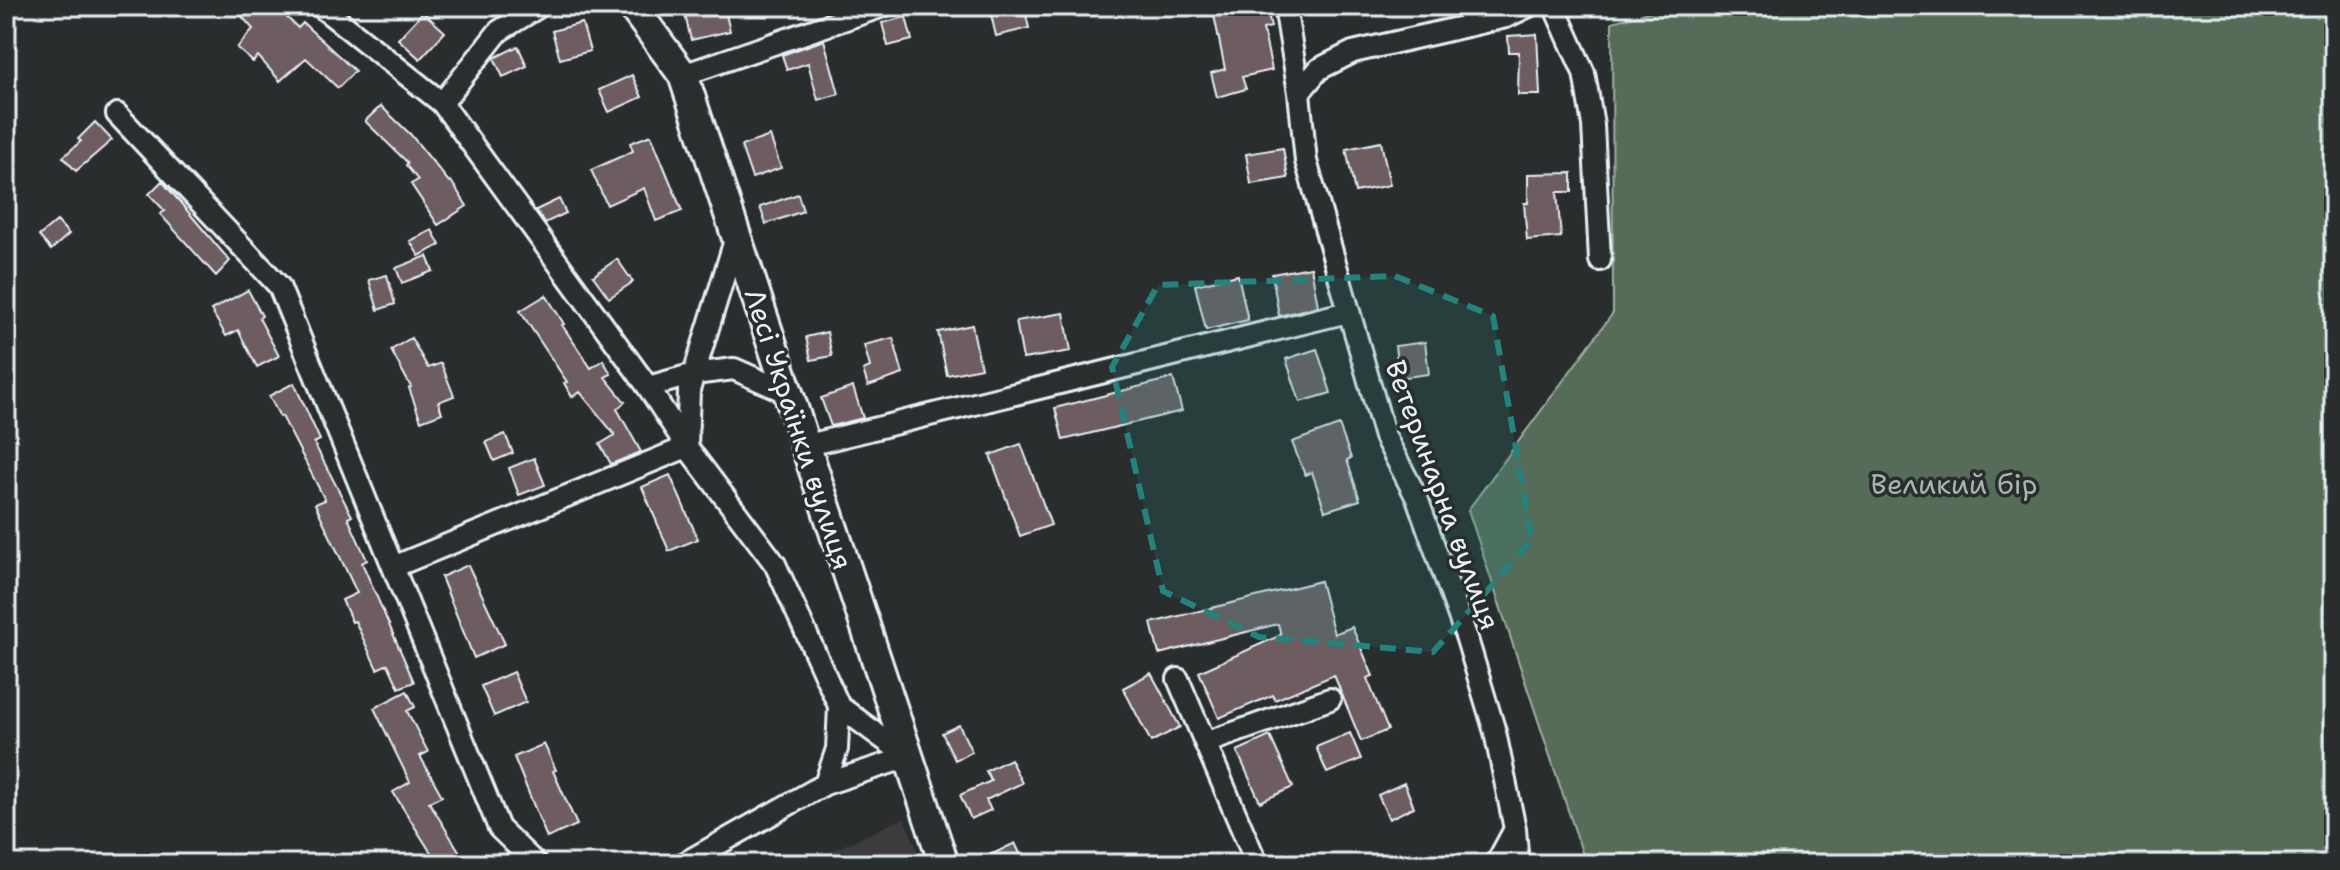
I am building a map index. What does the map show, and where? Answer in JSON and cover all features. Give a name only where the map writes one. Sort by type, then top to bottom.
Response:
[{"type":"street","points":[[320,6],[442,103],[648,387],[687,447],[775,564],[839,706],[837,749],[825,784]]},
{"type":"street","points":[[442,103],[499,31],[540,6]]},
{"type":"street","name":"Лесі Українки вулиця","points":[[632,6],[683,75],[944,864]]},
{"type":"street","points":[[683,75],[883,6]]},
{"type":"street","name":"Ветеринарна вулиця","points":[[1285,6],[1306,161],[1385,437],[1417,498],[1467,639],[1495,732],[1515,829],[1518,864]]},
{"type":"street","points":[[1299,93],[1319,69],[1353,52],[1506,17],[1529,6]]},
{"type":"street","points":[[1554,6],[1584,73],[1593,125],[1600,260]]},
{"type":"street","points":[[117,114],[279,286],[499,828],[536,864]]},
{"type":"street","points":[[687,447],[689,390],[736,237]]},
{"type":"street","points":[[804,446],[1348,312]]},
{"type":"street","points":[[648,387],[694,374],[734,369],[786,392]]},
{"type":"street","points":[[393,567],[687,447]]},
{"type":"street","points":[[1178,679],[1257,864]]},
{"type":"street","points":[[1205,743],[1330,699]]},
{"type":"street","points":[[839,706],[908,757]]},
{"type":"street","points":[[683,864],[825,784],[908,757]]},
{"type":"street","points":[[1496,864],[1515,829]]},
{"type":"highlighted area","points":[[1395,276],[1493,316],[1532,540],[1433,652],[1259,637],[1163,591],[1112,367],[1158,285]]},
{"type":"shaded area","points":[[904,818],[923,864],[803,864]]},
{"type":"green space","name":"Великий бір","points":[[1670,6],[2334,6],[2334,864],[1586,864],[1468,510],[1613,313],[1612,22]]},
{"type":"building","points":[[233,6],[275,6],[298,28],[303,23],[355,71],[338,88],[306,58],[280,81],[258,56],[253,62],[237,48],[253,29]]},
{"type":"building","points":[[683,6],[724,6],[730,31],[691,40]]},
{"type":"building","points":[[989,6],[1024,6],[1029,28],[996,36]]},
{"type":"building","points":[[1239,10],[1240,18],[1268,13],[1271,27],[1263,29],[1272,70],[1242,77],[1246,89],[1217,97],[1211,73],[1225,69],[1214,15]]},
{"type":"building","points":[[423,12],[445,32],[420,59],[398,39]]},
{"type":"building","points":[[906,17],[912,40],[888,46],[882,23]]},
{"type":"building","points":[[582,23],[590,51],[560,59],[552,31]]},
{"type":"building","points":[[1537,34],[1540,95],[1518,95],[1519,52],[1509,52],[1508,36]]},
{"type":"building","points":[[824,40],[839,94],[818,100],[808,63],[787,70],[782,55]]},
{"type":"building","points":[[518,46],[527,66],[503,77],[494,58]]},
{"type":"building","points":[[632,75],[642,97],[609,112],[599,90]]},
{"type":"building","points":[[381,106],[451,181],[467,206],[438,225],[411,184],[418,180],[406,165],[408,163],[365,121]]},
{"type":"building","points":[[95,122],[112,140],[76,171],[63,157],[81,141],[78,139]]},
{"type":"building","points":[[651,135],[682,211],[656,221],[644,188],[607,205],[591,170],[633,151],[630,143]]},
{"type":"building","points":[[770,136],[781,168],[752,178],[741,146]]},
{"type":"building","points":[[1381,142],[1390,185],[1355,192],[1346,149]]},
{"type":"building","points":[[1283,148],[1288,178],[1251,184],[1246,154]]},
{"type":"building","points":[[1572,173],[1572,192],[1557,192],[1561,237],[1527,240],[1524,203],[1528,203],[1528,174]]},
{"type":"building","points":[[162,181],[230,261],[216,276],[160,214],[165,211],[149,194]]},
{"type":"building","points":[[798,194],[803,211],[766,224],[760,207]]},
{"type":"building","points":[[559,199],[566,213],[545,223],[536,210]]},
{"type":"building","points":[[57,221],[69,234],[51,250],[39,236]]},
{"type":"building","points":[[432,230],[440,245],[419,256],[410,241]]},
{"type":"building","points":[[427,256],[433,271],[402,283],[396,268]]},
{"type":"building","points":[[617,259],[633,282],[609,298],[593,276]]},
{"type":"building","points":[[1311,267],[1318,306],[1279,316],[1272,274]]},
{"type":"building","points":[[387,275],[395,304],[378,310],[369,280]]},
{"type":"building","points":[[1238,275],[1248,320],[1206,330],[1195,285]]},
{"type":"building","points":[[248,290],[279,356],[257,367],[238,330],[226,336],[211,310]]},
{"type":"building","points":[[546,295],[591,368],[603,360],[611,374],[605,377],[625,402],[617,409],[641,452],[611,464],[600,444],[615,435],[580,392],[572,397],[564,383],[567,382],[520,311]]},
{"type":"building","points":[[1064,313],[1071,351],[1023,359],[1016,321]]},
{"type":"building","points":[[972,325],[981,368],[947,375],[938,332]]},
{"type":"building","points":[[827,332],[832,356],[811,360],[806,337]]},
{"type":"building","points":[[411,338],[428,368],[441,363],[454,396],[438,402],[442,413],[421,421],[411,387],[391,350]]},
{"type":"building","points":[[893,338],[903,374],[868,386],[863,370],[870,367],[864,345]]},
{"type":"building","points":[[1425,342],[1429,374],[1399,378],[1395,346]]},
{"type":"building","points":[[1317,349],[1331,393],[1300,402],[1286,359]]},
{"type":"building","points":[[1173,378],[1182,411],[1063,440],[1055,408]]},
{"type":"building","points":[[294,383],[320,440],[314,443],[352,516],[348,518],[367,560],[362,563],[414,682],[399,688],[388,664],[377,669],[342,600],[357,593],[315,504],[325,500],[269,396]]},
{"type":"building","points":[[853,387],[863,418],[831,426],[821,398]]},
{"type":"building","points":[[1339,425],[1351,458],[1347,460],[1360,500],[1325,511],[1312,472],[1305,475],[1292,442]]},
{"type":"building","points":[[505,434],[513,453],[494,461],[486,442]]},
{"type":"building","points":[[1021,444],[1051,525],[1020,536],[990,455]]},
{"type":"building","points":[[534,458],[545,485],[519,495],[509,468]]},
{"type":"building","points":[[670,475],[698,539],[669,551],[642,487]]},
{"type":"building","points":[[468,565],[505,644],[474,658],[441,577]]},
{"type":"building","points":[[1320,581],[1334,634],[1352,627],[1373,676],[1367,678],[1388,730],[1361,741],[1334,675],[1275,700],[1273,695],[1219,718],[1199,672],[1281,635],[1278,624],[1159,654],[1151,623]]},
{"type":"building","points":[[513,672],[526,702],[494,716],[481,686]]},
{"type":"building","points":[[1151,673],[1180,727],[1151,742],[1123,688]]},
{"type":"building","points":[[407,691],[415,707],[407,711],[428,752],[420,756],[442,796],[429,802],[467,864],[438,864],[393,792],[410,782],[374,708]]},
{"type":"building","points":[[959,725],[972,752],[955,760],[942,733]]},
{"type":"building","points":[[1350,733],[1361,759],[1327,773],[1316,747]]},
{"type":"building","points":[[1270,736],[1293,787],[1260,802],[1237,751]]},
{"type":"building","points":[[544,744],[577,825],[547,838],[514,757]]},
{"type":"building","points":[[1010,759],[1022,783],[986,800],[991,810],[971,819],[960,795],[991,781],[986,771]]},
{"type":"building","points":[[1404,783],[1414,807],[1389,819],[1378,795]]},
{"type":"building","points":[[1015,843],[1025,864],[972,864]]}]
